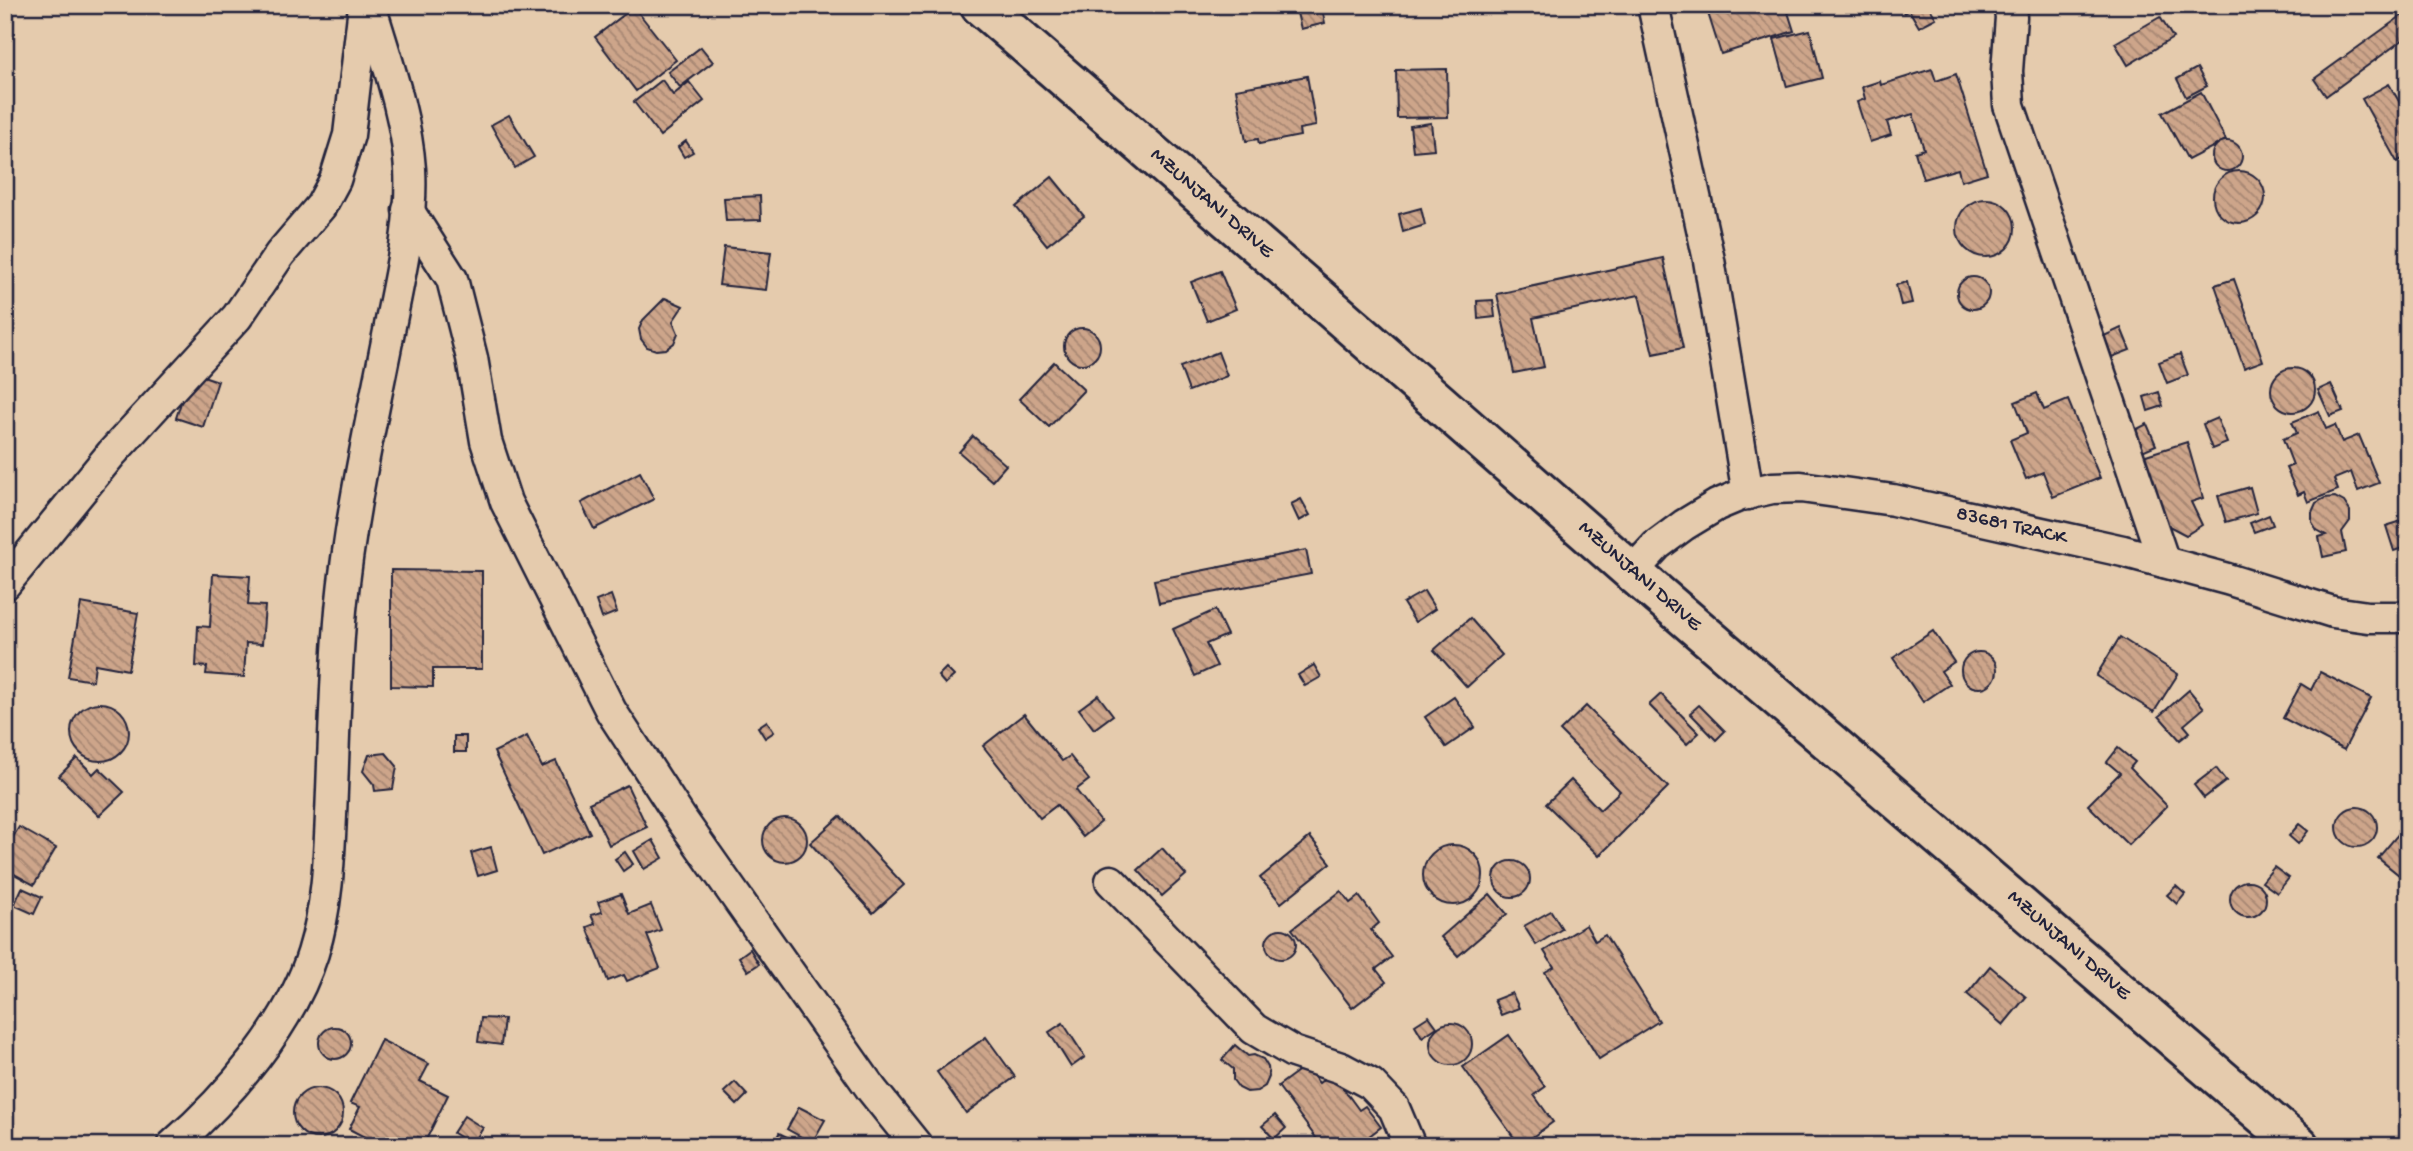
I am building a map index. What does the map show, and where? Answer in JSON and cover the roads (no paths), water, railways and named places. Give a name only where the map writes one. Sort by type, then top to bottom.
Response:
[{"type":"main road","name":"MZUNJANI DRIVE","points":[[980,5],[2295,1145]]},
{"type":"street","points":[[5,584],[112,453],[237,317],[280,254],[321,206],[335,180],[349,135],[364,5]]},
{"type":"street","points":[[172,1146],[240,1078],[263,1048],[294,995],[313,953],[328,885],[341,612],[349,542],[402,261],[410,170],[403,123],[391,73],[370,5]]},
{"type":"street","points":[[1653,5],[1709,260],[1748,494]]},
{"type":"street","points":[[2009,5],[2009,105],[2164,562]]},
{"type":"street","points":[[408,211],[452,279],[472,358],[486,441],[506,502],[611,710],[682,820],[872,1090],[917,1146]]},
{"type":"street","name":"83681 TRACK","points":[[1632,572],[1657,545],[1717,505],[1772,488],[1801,487],[1893,500],[2164,562],[2333,612],[2368,617],[2408,617]]},
{"type":"street","points":[[1111,881],[1254,1029],[1293,1052],[1341,1068],[1371,1084],[1394,1108],[1410,1146]]}]
